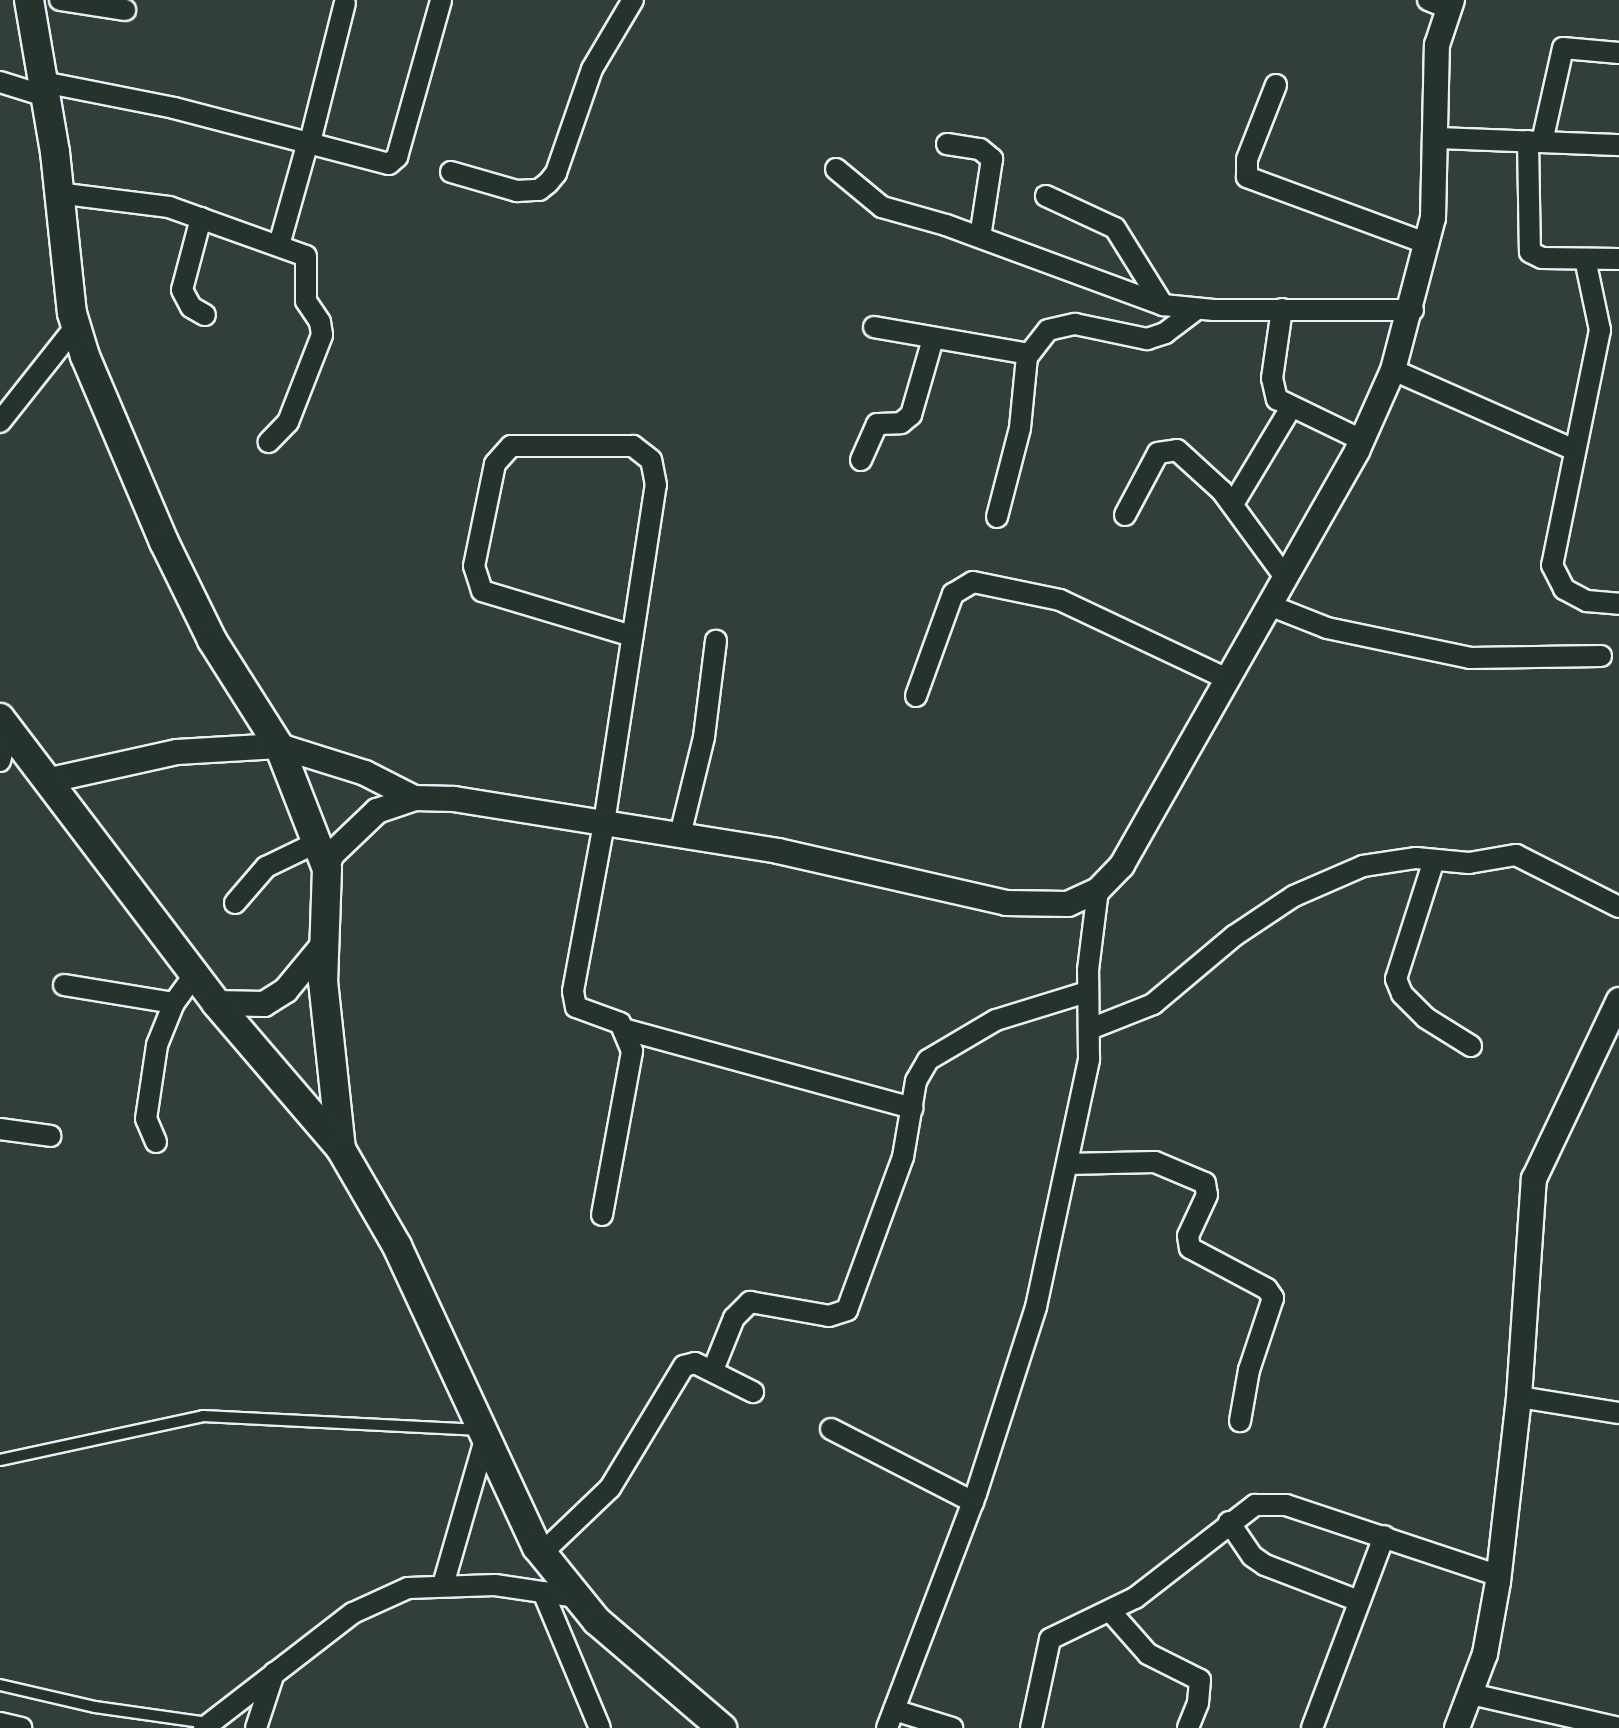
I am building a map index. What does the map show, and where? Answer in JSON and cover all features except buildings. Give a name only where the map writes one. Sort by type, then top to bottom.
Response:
[{"type":"main road","points":[[29,0],[76,326],[164,542],[212,640],[279,746],[322,855],[326,1026],[341,1149]]},
{"type":"main road","points":[[5,740],[46,781],[216,1003],[341,1149],[397,1246],[485,1433],[518,1514],[542,1553],[575,1597],[722,1728]]},
{"type":"street","points":[[60,0],[125,10]]},
{"type":"street","points":[[451,172],[517,191],[532,192],[548,183],[556,173],[592,69],[633,0]]},
{"type":"street","points":[[279,245],[345,3]]},
{"type":"street","points":[[0,82],[309,142],[382,164],[394,161],[436,3]]},
{"type":"street","points":[[235,903],[266,867],[331,855],[352,830],[377,811],[414,798],[454,799],[778,851],[1006,903],[1068,904],[1098,890],[1122,865],[1362,440],[1393,370],[1413,310],[1428,244],[1436,138],[1437,45],[1442,3]]},
{"type":"street","points":[[1619,53],[1563,48],[1535,142],[1530,252],[1542,258],[1619,259]]},
{"type":"street","points":[[1276,85],[1247,159],[1247,177],[1428,244]]},
{"type":"street","points":[[1436,138],[1619,145]]},
{"type":"street","points":[[947,144],[980,149],[992,159],[980,237]]},
{"type":"street","points":[[836,169],[882,207],[980,237],[1163,305],[1196,310],[1413,310]]},
{"type":"street","points":[[57,193],[132,199],[201,218],[279,245],[309,261],[306,301],[322,330],[288,422],[269,442]]},
{"type":"street","points":[[1046,196],[1115,228],[1163,305]]},
{"type":"street","points":[[201,218],[182,290],[191,307],[205,315]]},
{"type":"street","points":[[1585,259],[1600,330],[1552,551],[1554,573],[1564,589],[1587,601],[1619,604]]},
{"type":"street","points":[[1282,309],[1272,378],[1277,399],[1290,409],[1362,440]]},
{"type":"street","points":[[997,517],[1020,428],[1029,354],[1055,325],[1075,324],[1147,339],[1165,333],[1196,310]]},
{"type":"street","points":[[0,422],[76,326]]},
{"type":"street","points":[[874,327],[1029,354]]},
{"type":"street","points":[[861,460],[871,429],[911,415],[933,339]]},
{"type":"street","points":[[1393,370],[1574,450]]},
{"type":"street","points":[[1233,504],[1290,409]]},
{"type":"street","points":[[632,636],[482,591],[474,566],[495,464],[511,446],[633,446],[651,460],[656,485],[574,1001],[627,1030],[913,1108]]},
{"type":"street","points":[[1125,515],[1154,458],[1169,448],[1199,464],[1233,504],[1285,577]]},
{"type":"street","points":[[916,696],[953,594],[973,582],[1074,605],[1227,679]]},
{"type":"street","points":[[1269,605],[1327,628],[1470,658],[1601,656]]},
{"type":"street","points":[[680,835],[704,737],[716,641]]},
{"type":"street","points":[[46,781],[163,754],[279,746],[365,773],[414,798]]},
{"type":"street","points":[[1090,1029],[1113,1024],[1153,1004],[1234,936],[1327,879],[1387,861],[1469,863],[1516,855],[1619,907]]},
{"type":"street","points":[[1434,860],[1396,979],[1402,994],[1426,1018],[1471,1046]]},
{"type":"street","points":[[952,1728],[890,1719],[973,1502],[1036,1307],[1085,1085],[1090,1029],[1087,992],[1098,890]]},
{"type":"street","points":[[216,1003],[264,1004],[286,990],[324,944]]},
{"type":"street","points":[[156,1142],[147,1129],[157,1045],[174,1003],[194,975]]},
{"type":"street","points":[[64,985],[174,1003]]},
{"type":"street","points":[[713,1370],[734,1318],[750,1302],[829,1316],[847,1310],[903,1157],[921,1071],[953,1043],[996,1020],[1087,992]]},
{"type":"street","points":[[1457,1728],[1485,1654],[1499,1576],[1519,1397],[1534,1179],[1619,1000]]},
{"type":"street","points":[[602,1215],[631,1067],[627,1030]]},
{"type":"street","points":[[0,1129],[51,1136]]},
{"type":"street","points":[[1067,1164],[1155,1162],[1205,1183],[1207,1195],[1188,1236],[1190,1248],[1267,1289],[1273,1298],[1249,1370],[1240,1421]]},
{"type":"street","points":[[542,1553],[610,1488],[677,1373],[695,1363],[753,1392]]},
{"type":"street","points":[[1519,1397],[1619,1413]]},
{"type":"street","points":[[831,1429],[973,1502]]},
{"type":"street","points":[[443,1585],[485,1433]]},
{"type":"street","points":[[1031,1728],[1050,1639],[1111,1612],[1255,1505],[1286,1505],[1499,1576]]},
{"type":"street","points":[[1229,1522],[1252,1556],[1265,1565],[1359,1601]]},
{"type":"street","points":[[1312,1728],[1384,1536]]},
{"type":"street","points":[[207,1726],[274,1673],[381,1598],[443,1585],[575,1597]]},
{"type":"street","points":[[543,1592],[600,1728]]},
{"type":"street","points":[[1111,1612],[1148,1654],[1200,1680],[1198,1703],[1188,1728]]},
{"type":"street","points":[[256,1728],[274,1673]]},
{"type":"street","points":[[1471,1694],[1578,1723],[1619,1728]]},
{"type":"street","points":[[0,1723],[21,1728]]},
{"type":"lane","points":[[0,1460],[203,1416],[485,1433]]},
{"type":"lane","points":[[0,1685],[95,1707],[207,1726]]}]
